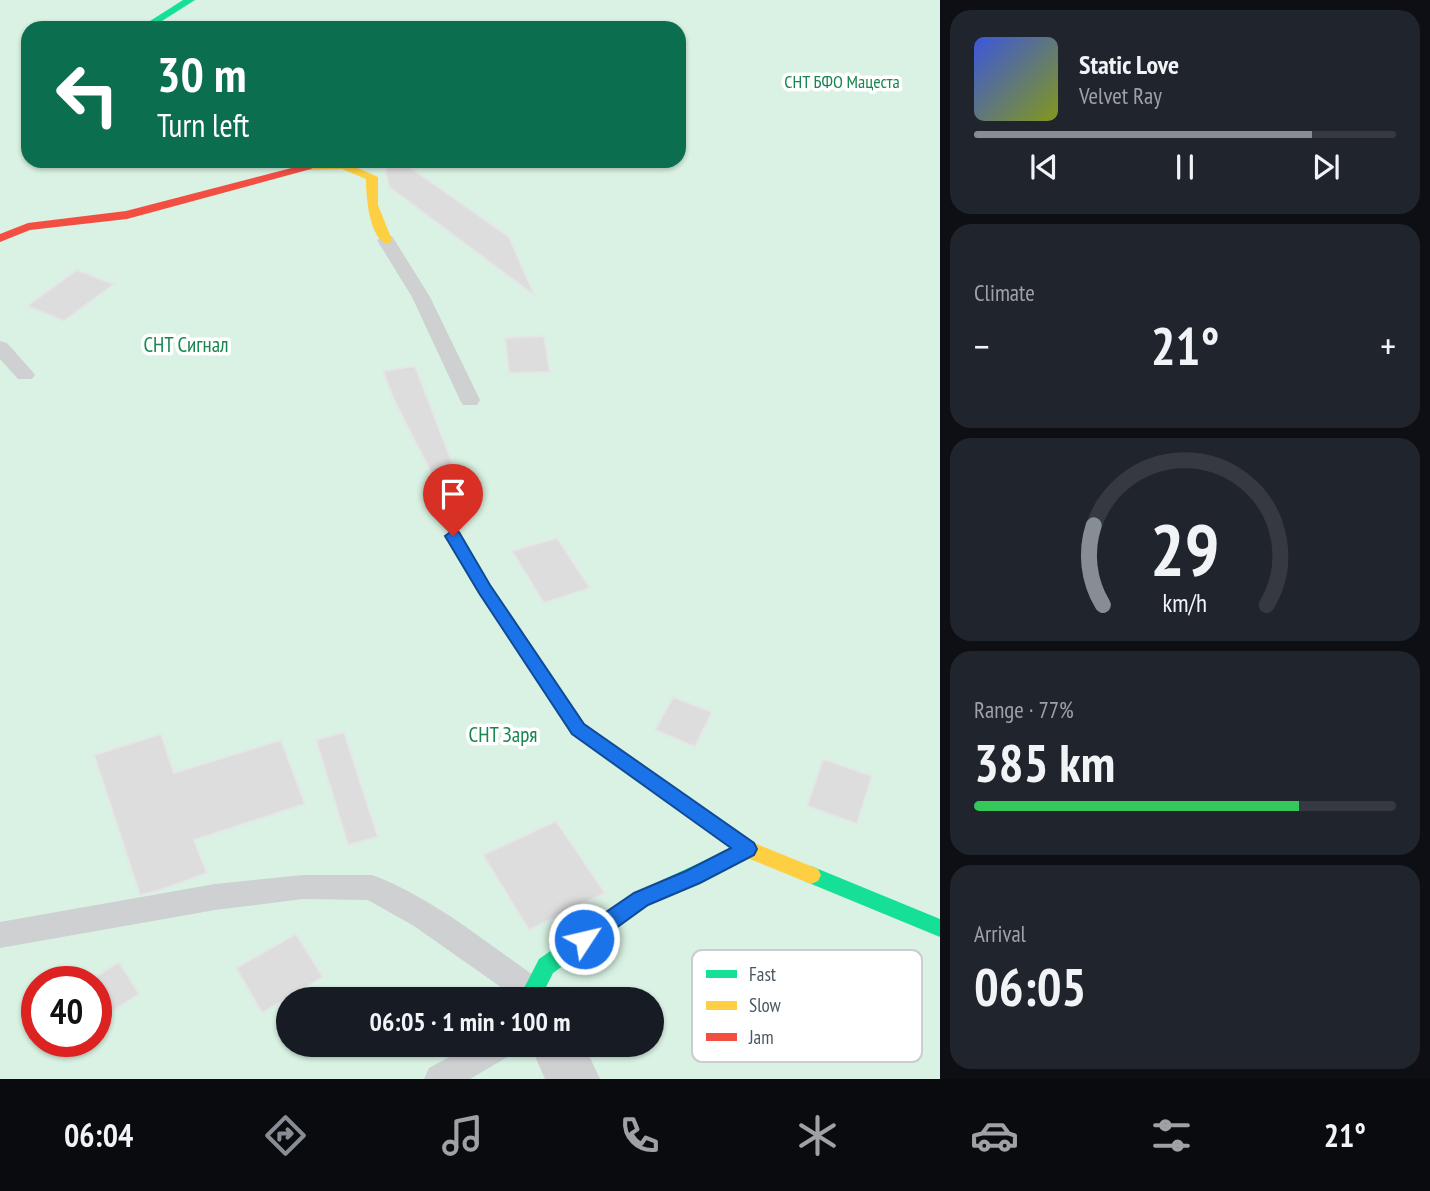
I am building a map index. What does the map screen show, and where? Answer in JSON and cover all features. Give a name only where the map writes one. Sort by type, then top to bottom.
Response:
[{"type":"street","points":[[156,21],[190,0]]},
{"type":"street","points":[[0,238],[29,227],[127,215],[300,168]]},
{"type":"street","points":[[361,168],[372,177],[372,205],[386,240]]},
{"type":"street","points":[[453,536],[484,589],[578,729],[747,849],[940,928]]},
{"type":"street","points":[[536,987],[546,966],[641,899],[693,877],[747,849]]},
{"type":"street","points":[[562,1057],[573,1079]]},
{"type":"lane","points":[[386,240],[421,297],[470,400]]},
{"type":"lane","points":[[0,348],[25,375]]},
{"type":"lane","points":[[0,935],[215,897],[303,887],[372,888],[424,917],[520,987]]},
{"type":"lane","points":[[440,1079],[479,1057]]},
{"type":"green space","points":[[0,0],[940,0],[940,1079],[0,1079]]},
{"type":"building","points":[[387,168],[411,168],[509,237],[535,296],[389,187],[385,171]]},
{"type":"building","points":[[77,270],[114,284],[64,321],[27,306]]},
{"type":"building","points":[[544,336],[550,372],[509,373],[505,338]]},
{"type":"building","points":[[415,366],[456,473],[436,482],[394,400],[383,371]]},
{"type":"building","points":[[557,538],[590,588],[544,603],[512,551]]},
{"type":"building","points":[[673,697],[712,712],[695,747],[655,730]]},
{"type":"building","points":[[344,732],[378,837],[348,845],[316,740]]},
{"type":"building","points":[[161,734],[174,773],[281,740],[305,804],[194,840],[207,873],[140,895],[94,755]]},
{"type":"building","points":[[823,759],[872,776],[857,824],[807,806]]},
{"type":"building","points":[[556,821],[605,893],[529,930],[483,855]]},
{"type":"building","points":[[296,934],[323,977],[306,987],[276,987],[276,1005],[262,1013],[236,968]]},
{"type":"building","points":[[119,962],[139,994],[113,1011],[112,1009],[112,966]]},
{"type":"traffic: fast","points":[[156,21],[190,0]]},
{"type":"traffic: fast","points":[[535,987],[546,966],[641,899],[747,849]]},
{"type":"traffic: fast","points":[[811,875],[940,928]]},
{"type":"traffic: slow","points":[[351,168],[372,177],[372,205],[386,240]]},
{"type":"traffic: slow","points":[[453,536],[484,589],[578,729],[747,849],[811,875]]},
{"type":"traffic: jam","points":[[0,238],[28,227],[127,215],[303,168]]},
{"type":"route","points":[[453,536],[484,589],[578,729],[747,849],[693,877],[641,899],[584,939]]},
{"type":"park label","name":"СНТ БФО Мацеста","points":[[842,82]]},
{"type":"park label","name":"СНТ Сигнал","points":[[186,345]]},
{"type":"park label","name":"СНТ Заря","points":[[503,735]]}]
